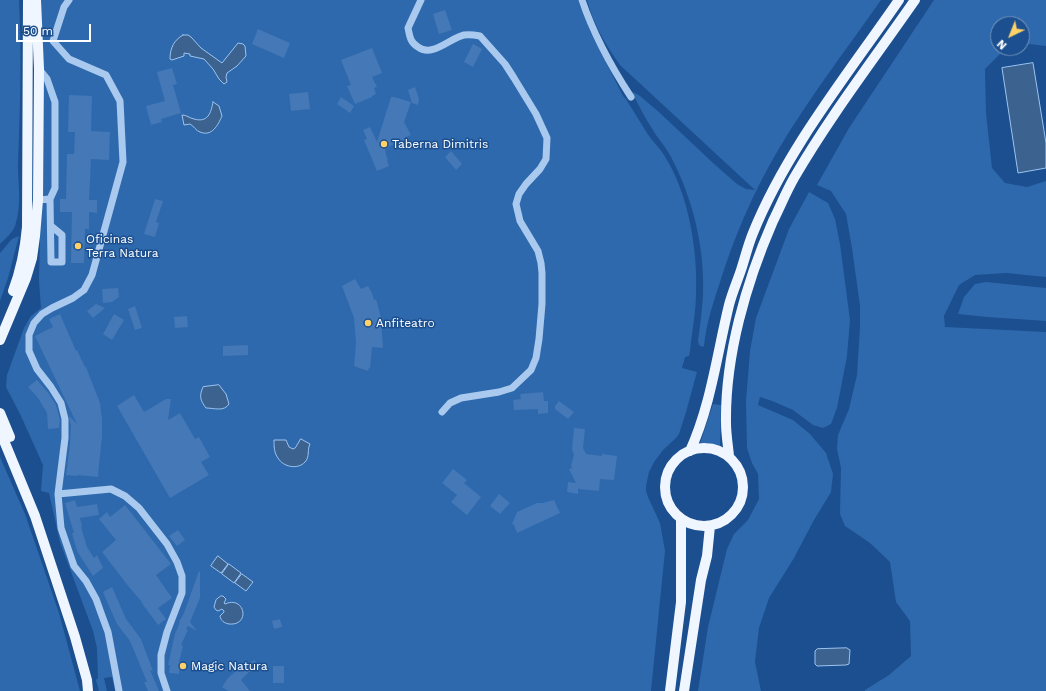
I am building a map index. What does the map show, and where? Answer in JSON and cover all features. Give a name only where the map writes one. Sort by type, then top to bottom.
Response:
[{"type":"main road","points":[[0,321],[18,279],[23,261],[25,244],[28,193],[28,0]]},
{"type":"main road","points":[[0,340],[26,278],[32,258],[35,236],[38,200],[39,69],[36,0]]},
{"type":"main road","points":[[690,451],[709,398],[730,303],[753,233],[768,200],[798,146],[900,0]]},
{"type":"main road","points":[[729,456],[726,424],[727,400],[736,332],[754,270],[767,236],[780,205],[810,153],[848,94],[915,0]]},
{"type":"main road","points":[[0,413],[15,448],[27,482],[35,516]]},
{"type":"main road","points":[[0,431],[35,516],[75,637],[88,691]]},
{"type":"main road","points":[[704,448],[722,452],[729,456],[740,471],[743,482],[743,494],[739,506],[732,515],[722,522],[710,526],[690,524],[681,519],[669,505],[665,486],[666,477],[676,460],[690,451],[704,448]]},
{"type":"main road","points":[[670,691],[681,602],[681,519]]},
{"type":"main road","points":[[684,691],[701,580],[707,556],[710,526]]},
{"type":"street","points":[[69,0],[64,7],[54,41],[69,59],[106,75],[120,101],[123,162],[92,275],[84,290],[73,298],[42,314],[34,323],[29,335],[29,351],[37,369],[61,403],[65,419],[65,438],[58,494],[61,528],[74,566],[86,581],[96,599],[108,632],[119,691]]},
{"type":"street","points":[[421,0],[408,28],[412,43],[422,50],[431,51],[457,37],[466,34],[480,36],[505,64],[536,114],[547,138],[546,159],[540,169],[519,194],[516,204],[520,221],[538,251],[542,273],[542,304],[536,358],[531,370],[512,388],[499,392],[461,398],[450,403],[442,412]]},
{"type":"street","points":[[582,0],[590,24],[631,97]]},
{"type":"street","points":[[39,69],[47,78],[55,102],[55,188],[50,199],[51,262],[62,262],[62,235],[51,226]]},
{"type":"street","points":[[38,200],[50,199]]},
{"type":"street","points":[[58,494],[111,489],[118,492],[139,508],[167,544],[177,562],[182,576],[182,593],[167,632],[161,655],[161,673],[167,691]]},
{"type":"shaded area","points":[[0,0],[19,0],[21,62],[18,211],[14,228],[0,244]]},
{"type":"shaded area","points":[[39,0],[578,0],[591,33],[623,96],[649,136],[664,155],[672,170],[685,203],[690,221],[695,258],[695,315],[689,356],[685,357],[682,368],[697,372],[679,434],[663,450],[654,462],[649,472],[646,486],[648,497],[660,523],[665,551],[651,691],[115,691],[112,677],[104,678],[107,691],[99,691],[96,680],[98,678],[97,648],[93,631],[60,542],[49,493],[41,491],[43,465],[6,387],[7,375],[24,328],[31,316],[41,308],[39,281]]},
{"type":"shaded area","points":[[587,0],[881,0],[801,113],[760,183],[725,265],[710,314],[704,346],[702,347],[699,345],[698,341],[703,295],[703,277],[700,242],[696,224],[686,190],[679,173],[666,148],[640,109],[632,92],[640,96],[660,113],[737,184],[746,189],[755,190],[620,65],[600,34]]},
{"type":"shaded area","points":[[934,0],[1046,0],[1046,46],[1030,44],[1030,16],[990,16],[990,56],[998,56],[985,69],[986,113],[992,168],[1005,183],[1027,187],[1046,181],[1046,277],[1006,273],[975,275],[959,285],[944,316],[945,327],[1046,332],[1046,691],[865,691],[889,675],[911,656],[910,621],[896,602],[890,562],[870,543],[845,526],[840,514],[841,468],[837,449],[838,435],[849,409],[857,375],[860,306],[846,214],[831,191],[817,185],[849,128]]},
{"type":"shaded area","points":[[183,35],[188,35],[191,37],[201,48],[222,63],[238,43],[245,46],[246,56],[237,66],[227,73],[227,82],[224,84],[204,59],[184,53],[184,56],[172,60],[170,59],[173,45],[177,39]]},
{"type":"shaded area","points":[[1033,63],[1046,143],[1046,168],[1018,173],[1002,68]]},
{"type":"shaded area","points":[[213,102],[219,106],[222,116],[211,132],[204,133],[190,124],[184,125],[182,115],[203,120],[210,113]]},
{"type":"shaded area","points":[[809,192],[828,203],[835,219],[840,244],[850,320],[847,356],[837,408],[831,424],[823,428],[813,425],[793,410],[772,401],[760,397],[758,405],[793,420],[810,434],[826,453],[833,474],[831,492],[794,558],[769,598],[759,628],[755,662],[761,691],[698,691],[708,627],[727,549],[734,534],[748,520],[759,499],[758,474],[752,463],[747,448],[746,401],[750,351],[756,318],[789,229]]},
{"type":"shaded area","points":[[19,236],[8,278],[0,301],[0,253],[12,239]]},
{"type":"shaded area","points":[[986,282],[1046,288],[1046,321],[958,314],[964,297],[975,284]]},
{"type":"shaded area","points":[[219,385],[226,394],[229,404],[222,409],[206,408],[202,403],[201,398],[203,387]]},
{"type":"shaded area","points":[[713,404],[721,405],[720,446],[706,443],[700,444]]},
{"type":"shaded area","points":[[301,439],[310,444],[307,460],[295,467],[283,464],[275,452],[274,440],[286,440],[289,447],[293,449]]},
{"type":"shaded area","points":[[0,457],[25,514],[59,613],[80,691],[0,691]]},
{"type":"shaded area","points":[[218,556],[228,564],[221,573],[211,566]]},
{"type":"shaded area","points":[[229,564],[241,573],[234,583],[222,574]]},
{"type":"shaded area","points":[[242,574],[253,582],[246,591],[235,583]]},
{"type":"shaded area","points":[[221,596],[226,599],[225,604],[232,602],[241,607],[243,616],[236,623],[229,624],[224,622],[220,616],[224,611],[222,609],[218,611],[214,607],[216,600]]},
{"type":"shaded area","points":[[847,648],[850,650],[849,664],[817,666],[815,664],[815,651],[817,649]]},
{"type":"building","points":[[445,10],[452,30],[439,34],[433,14]]},
{"type":"building","points":[[258,29],[290,43],[284,58],[252,44]]},
{"type":"building","points":[[473,44],[482,49],[473,67],[464,62]]},
{"type":"building","points":[[372,48],[382,73],[372,77],[377,87],[374,88],[376,94],[355,104],[347,86],[351,85],[341,60]]},
{"type":"building","points":[[172,68],[177,84],[173,85],[181,113],[161,119],[162,122],[151,125],[146,106],[165,101],[157,72]]},
{"type":"building","points":[[415,87],[419,99],[418,105],[412,103],[408,90]]},
{"type":"building","points":[[308,92],[310,109],[291,111],[289,94]]},
{"type":"building","points":[[69,95],[92,96],[91,131],[110,132],[109,160],[91,159],[89,200],[97,200],[97,213],[89,212],[89,229],[85,229],[84,263],[71,263],[72,212],[60,212],[60,199],[66,199],[67,154],[74,154],[75,132],[68,132]]},
{"type":"building","points":[[341,97],[354,106],[350,113],[337,104]]},
{"type":"building","points":[[391,97],[411,102],[404,122],[411,135],[404,138],[405,140],[385,148],[389,166],[377,171],[364,140],[367,139],[363,130],[370,127],[377,142]]},
{"type":"building","points":[[451,151],[462,164],[456,170],[445,157]]},
{"type":"building","points":[[155,199],[163,201],[156,222],[159,223],[155,237],[144,234]]},
{"type":"building","name":"Anfiteatro","points":[[355,279],[361,289],[368,286],[374,300],[376,299],[381,318],[383,348],[372,347],[370,368],[368,371],[354,366],[356,343],[354,318],[342,286]]},
{"type":"building","points":[[118,288],[119,297],[112,302],[103,303],[102,289]]},
{"type":"building","points":[[96,304],[105,308],[93,318],[87,311]]},
{"type":"building","points":[[135,306],[142,328],[135,330],[128,309]]},
{"type":"building","points":[[60,314],[76,351],[77,350],[86,367],[100,403],[102,437],[98,477],[66,475],[70,444],[71,424],[69,416],[77,424],[35,336],[53,327],[49,319]]},
{"type":"building","points":[[114,314],[124,320],[112,340],[103,334]]},
{"type":"building","points":[[187,316],[188,327],[175,328],[174,317]]},
{"type":"building","points":[[248,345],[248,355],[223,356],[223,346]]},
{"type":"building","points":[[37,380],[56,405],[60,420],[59,428],[48,429],[47,413],[38,398],[28,387]]},
{"type":"building","points":[[543,392],[544,401],[548,401],[548,413],[538,414],[538,409],[514,410],[513,400],[521,399],[520,394]]},
{"type":"building","points":[[134,395],[144,412],[166,399],[171,399],[168,420],[180,413],[195,439],[199,437],[210,457],[201,462],[209,475],[170,498],[117,406]]},
{"type":"building","points":[[559,401],[574,412],[568,419],[555,409],[555,406]]},
{"type":"building","points":[[574,428],[585,429],[583,448],[586,454],[617,456],[614,480],[600,479],[599,491],[578,488],[578,494],[567,492],[568,482],[576,483],[569,469],[572,468],[571,465],[574,455],[572,449]]},
{"type":"building","points":[[453,469],[467,480],[464,483],[481,497],[467,515],[451,502],[457,495],[442,483]]},
{"type":"building","points":[[499,494],[510,503],[500,514],[490,506]]},
{"type":"building","points":[[75,500],[77,507],[97,504],[99,515],[80,518],[87,547],[94,558],[97,555],[103,568],[93,576],[77,551],[72,533],[74,533],[65,503]]},
{"type":"building","points":[[554,500],[560,513],[517,533],[514,525],[512,524],[517,512],[537,503]]},
{"type":"building","points":[[125,505],[171,564],[156,575],[172,598],[158,608],[166,619],[158,625],[142,602],[102,552],[116,540],[99,519],[107,512],[110,517]]},
{"type":"building","points":[[178,530],[185,540],[177,546],[169,536]]},
{"type":"building","points":[[199,571],[200,598],[190,622],[197,631],[188,626],[186,629],[188,630],[181,645],[183,646],[179,662],[179,674],[169,673],[170,665],[168,665],[175,634]]},
{"type":"building","points":[[112,587],[126,619],[141,639],[153,671],[150,670],[159,691],[148,691],[144,682],[147,682],[130,641],[117,624],[103,592]]},
{"type":"building","points":[[280,619],[282,627],[274,629],[272,621]]},
{"type":"building","points":[[255,660],[258,669],[249,672],[241,680],[250,691],[228,691],[222,687],[228,678],[243,665]]},
{"type":"building","points":[[273,666],[284,666],[284,683],[273,683]]},
{"type":"place","name":"Taberna Dimitris","points":[[384,144]]},
{"type":"place","name":"Oficinas Terra Natura","points":[[78,246]]},
{"type":"place","name":"Anfiteatro","points":[[368,323]]},
{"type":"place","name":"Magic Natura","points":[[183,666]]}]
